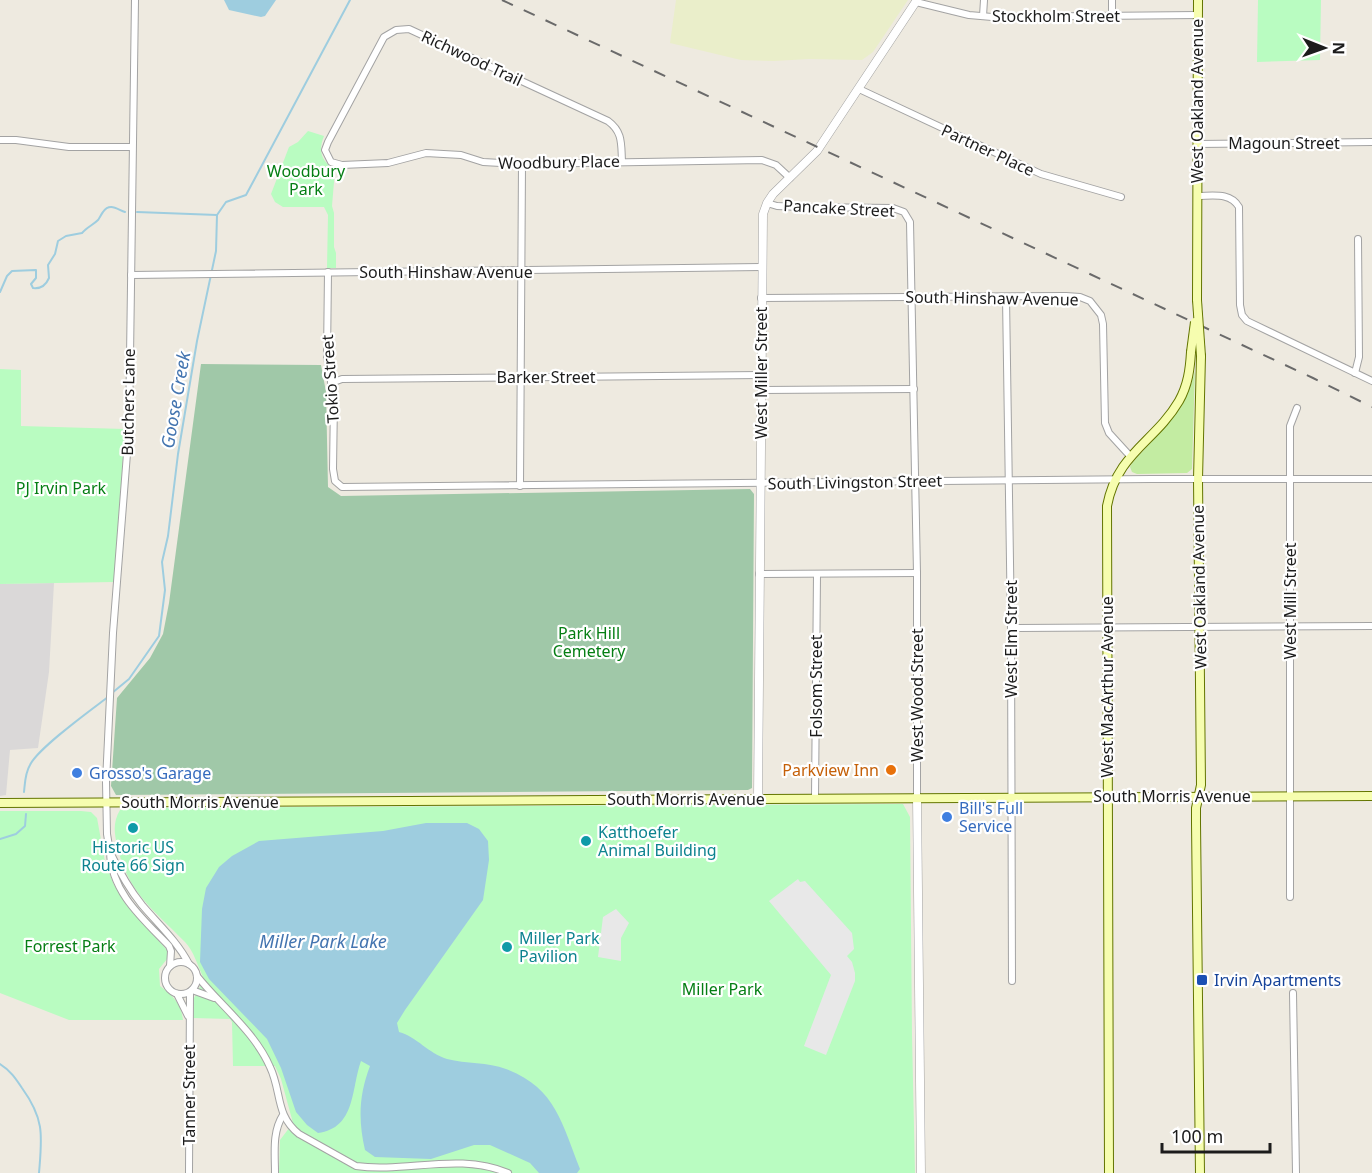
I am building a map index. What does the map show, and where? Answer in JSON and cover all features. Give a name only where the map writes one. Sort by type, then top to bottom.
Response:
[{"type":"main road","name":"West Oakland Avenue","points":[[1198,0],[1197,300],[1202,356],[1198,479],[1201,785],[1196,824],[1200,1173]]},
{"type":"main road","name":"West MacArthur Avenue","points":[[1109,1173],[1107,521],[1110,492],[1115,479],[1130,456],[1165,419],[1179,400],[1187,383],[1197,300]]},
{"type":"main road","name":"South Morris Avenue","points":[[0,803],[1372,796]]},
{"type":"street","name":"Butchers Lane","points":[[105,802],[109,701],[128,438],[135,0]]},
{"type":"street","points":[[983,16],[984,0]]},
{"type":"street","points":[[1112,0],[1112,15]]},
{"type":"street","points":[[767,203],[817,151],[917,1]]},
{"type":"street","name":"Stockholm Street","points":[[917,1],[936,8],[983,16],[1198,15]]},
{"type":"street","name":"Richwood Trail","points":[[327,156],[328,141],[384,37],[396,30],[409,29],[608,121],[621,135],[622,161]]},
{"type":"street","name":"Partner Place","points":[[859,89],[1041,174],[1121,197]]},
{"type":"street","points":[[0,140],[69,147],[132,147]]},
{"type":"street","name":"Magoun Street","points":[[1197,144],[1372,142]]},
{"type":"street","name":"Woodbury Place","points":[[327,156],[331,162],[342,165],[388,163],[426,153],[461,155],[483,162],[522,164],[762,160],[777,165],[790,178]]},
{"type":"street","points":[[520,486],[522,164]]},
{"type":"street","points":[[1197,196],[1227,196],[1239,207],[1240,305],[1242,315],[1247,321],[1372,381]]},
{"type":"street","name":"Pancake Street","points":[[767,203],[799,207],[893,208],[904,212],[908,218]]},
{"type":"street","name":"West Miller Street","points":[[758,798],[761,267],[762,219],[767,203]]},
{"type":"street","name":"West Wood Street","points":[[908,218],[912,230],[913,296],[921,1173]]},
{"type":"street","points":[[1355,373],[1359,357],[1358,239]]},
{"type":"street","name":"South Hinshaw Avenue","points":[[131,275],[521,272],[761,267]]},
{"type":"street","name":"Tokio Street","points":[[328,272],[327,356],[334,401],[333,469],[338,485]]},
{"type":"street","name":"West Elm Street","points":[[1006,297],[1011,628],[1012,981]]},
{"type":"street","name":"South Hinshaw Avenue","points":[[761,298],[1080,297],[1090,301],[1097,307],[1102,324],[1105,423],[1108,433],[1130,456]]},
{"type":"street","name":"Barker Street","points":[[331,383],[342,379],[761,375]]},
{"type":"street","points":[[761,390],[914,389]]},
{"type":"street","name":"West Mill Street","points":[[1290,897],[1290,426],[1297,408]]},
{"type":"street","name":"South Livingston Street","points":[[338,485],[347,488],[1115,479],[1372,479]]},
{"type":"street","points":[[759,574],[916,573]]},
{"type":"street","name":"Folsom Street","points":[[815,798],[817,574]]},
{"type":"street","points":[[1011,628],[1372,626]]},
{"type":"street","points":[[105,802],[110,868],[121,891],[134,909],[169,946],[170,966],[165,980],[168,988],[177,993],[191,991],[215,999]]},
{"type":"street","points":[[110,852],[140,903],[180,946],[197,976],[264,1055],[274,1076],[283,1115],[299,1134],[356,1170],[393,1171],[472,1164],[508,1173]]},
{"type":"street","points":[[170,966],[179,962],[189,964]]},
{"type":"street","points":[[191,991],[196,984],[197,976]]},
{"type":"street","name":"Tanner Street","points":[[189,1173],[191,991]]},
{"type":"street","name":"Tanner Street","points":[[177,993],[189,1017]]},
{"type":"street","points":[[1293,993],[1296,1173]]},
{"type":"street","points":[[274,1173],[275,1136],[283,1115]]},
{"type":"shaded area","points":[[54,583],[49,672],[38,748],[10,750],[6,795],[0,796],[0,584]]},
{"type":"shaded area","points":[[798,879],[800,882],[805,881],[852,933],[854,949],[847,956],[852,962],[855,981],[826,1055],[804,1046],[831,975],[769,901]]},
{"type":"shaded area","points":[[616,909],[629,923],[621,938],[621,961],[598,957],[603,917]]},
{"type":"green space","points":[[676,0],[908,0],[873,52],[862,60],[774,61],[741,60],[670,43]]},
{"type":"green space","points":[[1258,0],[1321,0],[1320,60],[1257,62]]},
{"type":"green space","name":"Woodbury Park","points":[[308,131],[324,136],[321,146],[322,155],[335,170],[332,206],[336,268],[327,268],[328,215],[324,207],[283,207],[275,202],[271,194],[289,147],[298,142]]},
{"type":"green space","name":"Park Hill Cemetery","points":[[201,364],[321,365],[326,392],[328,487],[341,496],[750,489],[754,494],[752,788],[748,790],[116,795],[111,786],[117,698],[150,658],[163,634]]},
{"type":"green space","name":"PJ Irvin Park","points":[[0,369],[21,370],[21,426],[125,429],[114,582],[0,584]]},
{"type":"green space","points":[[1195,370],[1192,469],[1187,473],[1137,474],[1132,472],[1130,467],[1132,463],[1178,409],[1191,384]]},
{"type":"green space","name":"Miller Park","points":[[903,804],[910,817],[915,1173],[279,1173],[280,1140],[293,1123],[281,1079],[275,1066],[233,1066],[232,1022],[230,1019],[193,1018],[194,998],[204,979],[188,946],[152,910],[127,875],[115,831],[115,823],[120,810],[128,808]]},
{"type":"green space","name":"Forrest Park","points":[[0,811],[81,811],[91,812],[97,818],[105,862],[114,885],[127,906],[167,950],[167,959],[159,969],[160,986],[176,1000],[183,1020],[69,1020],[0,993]]},
{"type":"water","points":[[224,0],[276,0],[265,16],[261,17],[229,10]]},
{"type":"water","name":"Miller Park Lake","points":[[426,823],[467,823],[479,829],[488,841],[489,860],[483,900],[405,1010],[397,1023],[399,1032],[447,1059],[506,1069],[536,1086],[547,1097],[562,1123],[580,1169],[577,1173],[539,1173],[530,1163],[490,1145],[474,1145],[431,1159],[375,1157],[365,1150],[363,1139],[362,1097],[370,1066],[361,1061],[346,1115],[330,1130],[318,1133],[307,1125],[296,1112],[281,1068],[267,1039],[209,979],[200,962],[202,909],[206,888],[219,867],[232,856],[259,841],[383,831]]},
{"type":"waterway","name":"Goose Creek","points":[[112,693],[129,679],[159,636],[165,590],[162,562],[168,536],[178,454],[197,341],[216,251],[217,215],[226,202],[246,195],[350,0]]},
{"type":"waterway","points":[[0,292],[7,276],[12,271],[36,270],[36,278],[31,284],[33,288],[43,286],[49,278],[48,265],[55,254],[58,241],[66,236],[82,233],[108,208],[125,212]]},
{"type":"waterway","points":[[137,212],[217,215]]},
{"type":"waterway","name":"Goose Creek","points":[[24,792],[27,771],[35,758],[108,697]]},
{"type":"waterway","name":"Goose Creek","points":[[0,839],[16,834],[25,826],[26,814]]},
{"type":"waterway","name":"Goose Creek","points":[[0,1064],[17,1081],[35,1110],[41,1138],[39,1173]]},
{"type":"railway","points":[[502,0],[1372,407]]},
{"type":"place","name":"Parkview Inn","points":[[891,770]]},
{"type":"place","name":"Grosso's Garage","points":[[77,773]]},
{"type":"place","name":"Bill's Full Service","points":[[947,817]]},
{"type":"place","name":"Historic US Route 66 Sign","points":[[133,828]]},
{"type":"place","name":"Katthoefer Animal Building","points":[[586,841]]},
{"type":"place","name":"Miller Park Pavilion","points":[[507,947]]},
{"type":"place","name":"Irvin Apartments","points":[[1202,980]]}]
